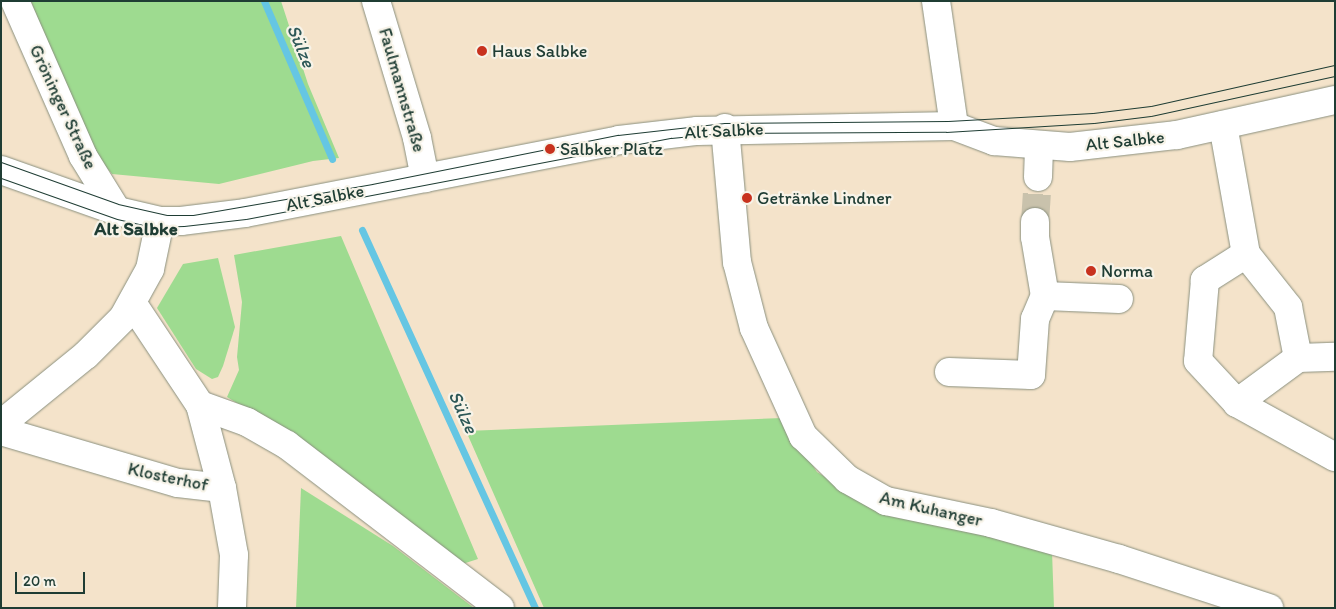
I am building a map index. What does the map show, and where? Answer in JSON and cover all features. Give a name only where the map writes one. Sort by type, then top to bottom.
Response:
[{"type":"street","name":"Gröninger Straße","points":[[15,1],[83,156],[117,211]]},
{"type":"street","name":"Faulmannstraße","points":[[376,1],[417,138],[424,178]]},
{"type":"street","points":[[936,1],[954,126]]},
{"type":"street","name":"Alt Salbke","points":[[1,170],[117,211],[160,221],[246,213],[619,140],[725,128],[954,126],[994,141],[1039,147],[1119,143],[1223,125],[1335,100]]},
{"type":"street","points":[[1223,125],[1246,254],[1288,307],[1298,358]]},
{"type":"street","name":"Am Kuhanger","points":[[725,128],[737,262],[754,328],[803,436],[847,479],[886,501],[991,523],[1119,559],[1269,608]]},
{"type":"street","points":[[1038,177],[1039,147]]},
{"type":"street","points":[[1,424],[86,355],[133,304],[154,258],[160,221]]},
{"type":"street","points":[[949,372],[1031,375],[1035,319],[1045,296],[1035,237],[1035,222]]},
{"type":"street","points":[[1246,254],[1205,280],[1198,361],[1237,403],[1335,457]]},
{"type":"street","points":[[1045,296],[1119,299]]},
{"type":"street","name":"Klosterhof","points":[[1,431],[178,483],[222,488],[200,405],[133,304]]},
{"type":"street","points":[[1237,403],[1298,358],[1335,357]]},
{"type":"street","points":[[200,405],[247,422],[287,444],[500,608]]},
{"type":"street","points":[[222,488],[234,555],[232,608]]},
{"type":"green space","points":[[31,1],[281,1],[308,84],[339,158],[313,161],[219,184],[112,174],[95,154],[52,58]]},
{"type":"green space","points":[[341,236],[478,559],[456,566],[278,428],[227,397],[239,370],[237,357],[242,302],[234,255]]},
{"type":"green space","points":[[218,258],[235,327],[223,366],[218,377],[212,379],[196,369],[157,308],[183,264]]},
{"type":"green space","points":[[782,418],[817,472],[850,492],[1052,551],[1054,608],[544,608],[466,431]]},
{"type":"green space","points":[[301,488],[393,546],[474,608],[296,608]]},
{"type":"waterway","name":"Sülze","points":[[264,1],[332,159]]},
{"type":"waterway","name":"Sülze","points":[[362,230],[535,608]]},
{"type":"tunnel","points":[[1035,222],[1038,177]]},
{"type":"tram line","points":[[1,162],[118,204],[167,215],[193,215],[372,184],[618,135],[724,123],[948,121],[1093,113],[1151,106],[1335,65]]},
{"type":"tram line","points":[[1,178],[117,219],[153,227],[184,226],[246,219],[671,138],[722,133],[946,132],[1094,123],[1151,116],[1335,76]]},
{"type":"place","name":"Haus Salbke","points":[[482,51]]},
{"type":"place","name":"Salbker Platz","points":[[550,149]]},
{"type":"place","name":"Getränke Lindner","points":[[747,198]]},
{"type":"place","name":"Norma","points":[[1091,271]]},
{"type":"district","name":"Alt Salbke","points":[[136,229]]}]
